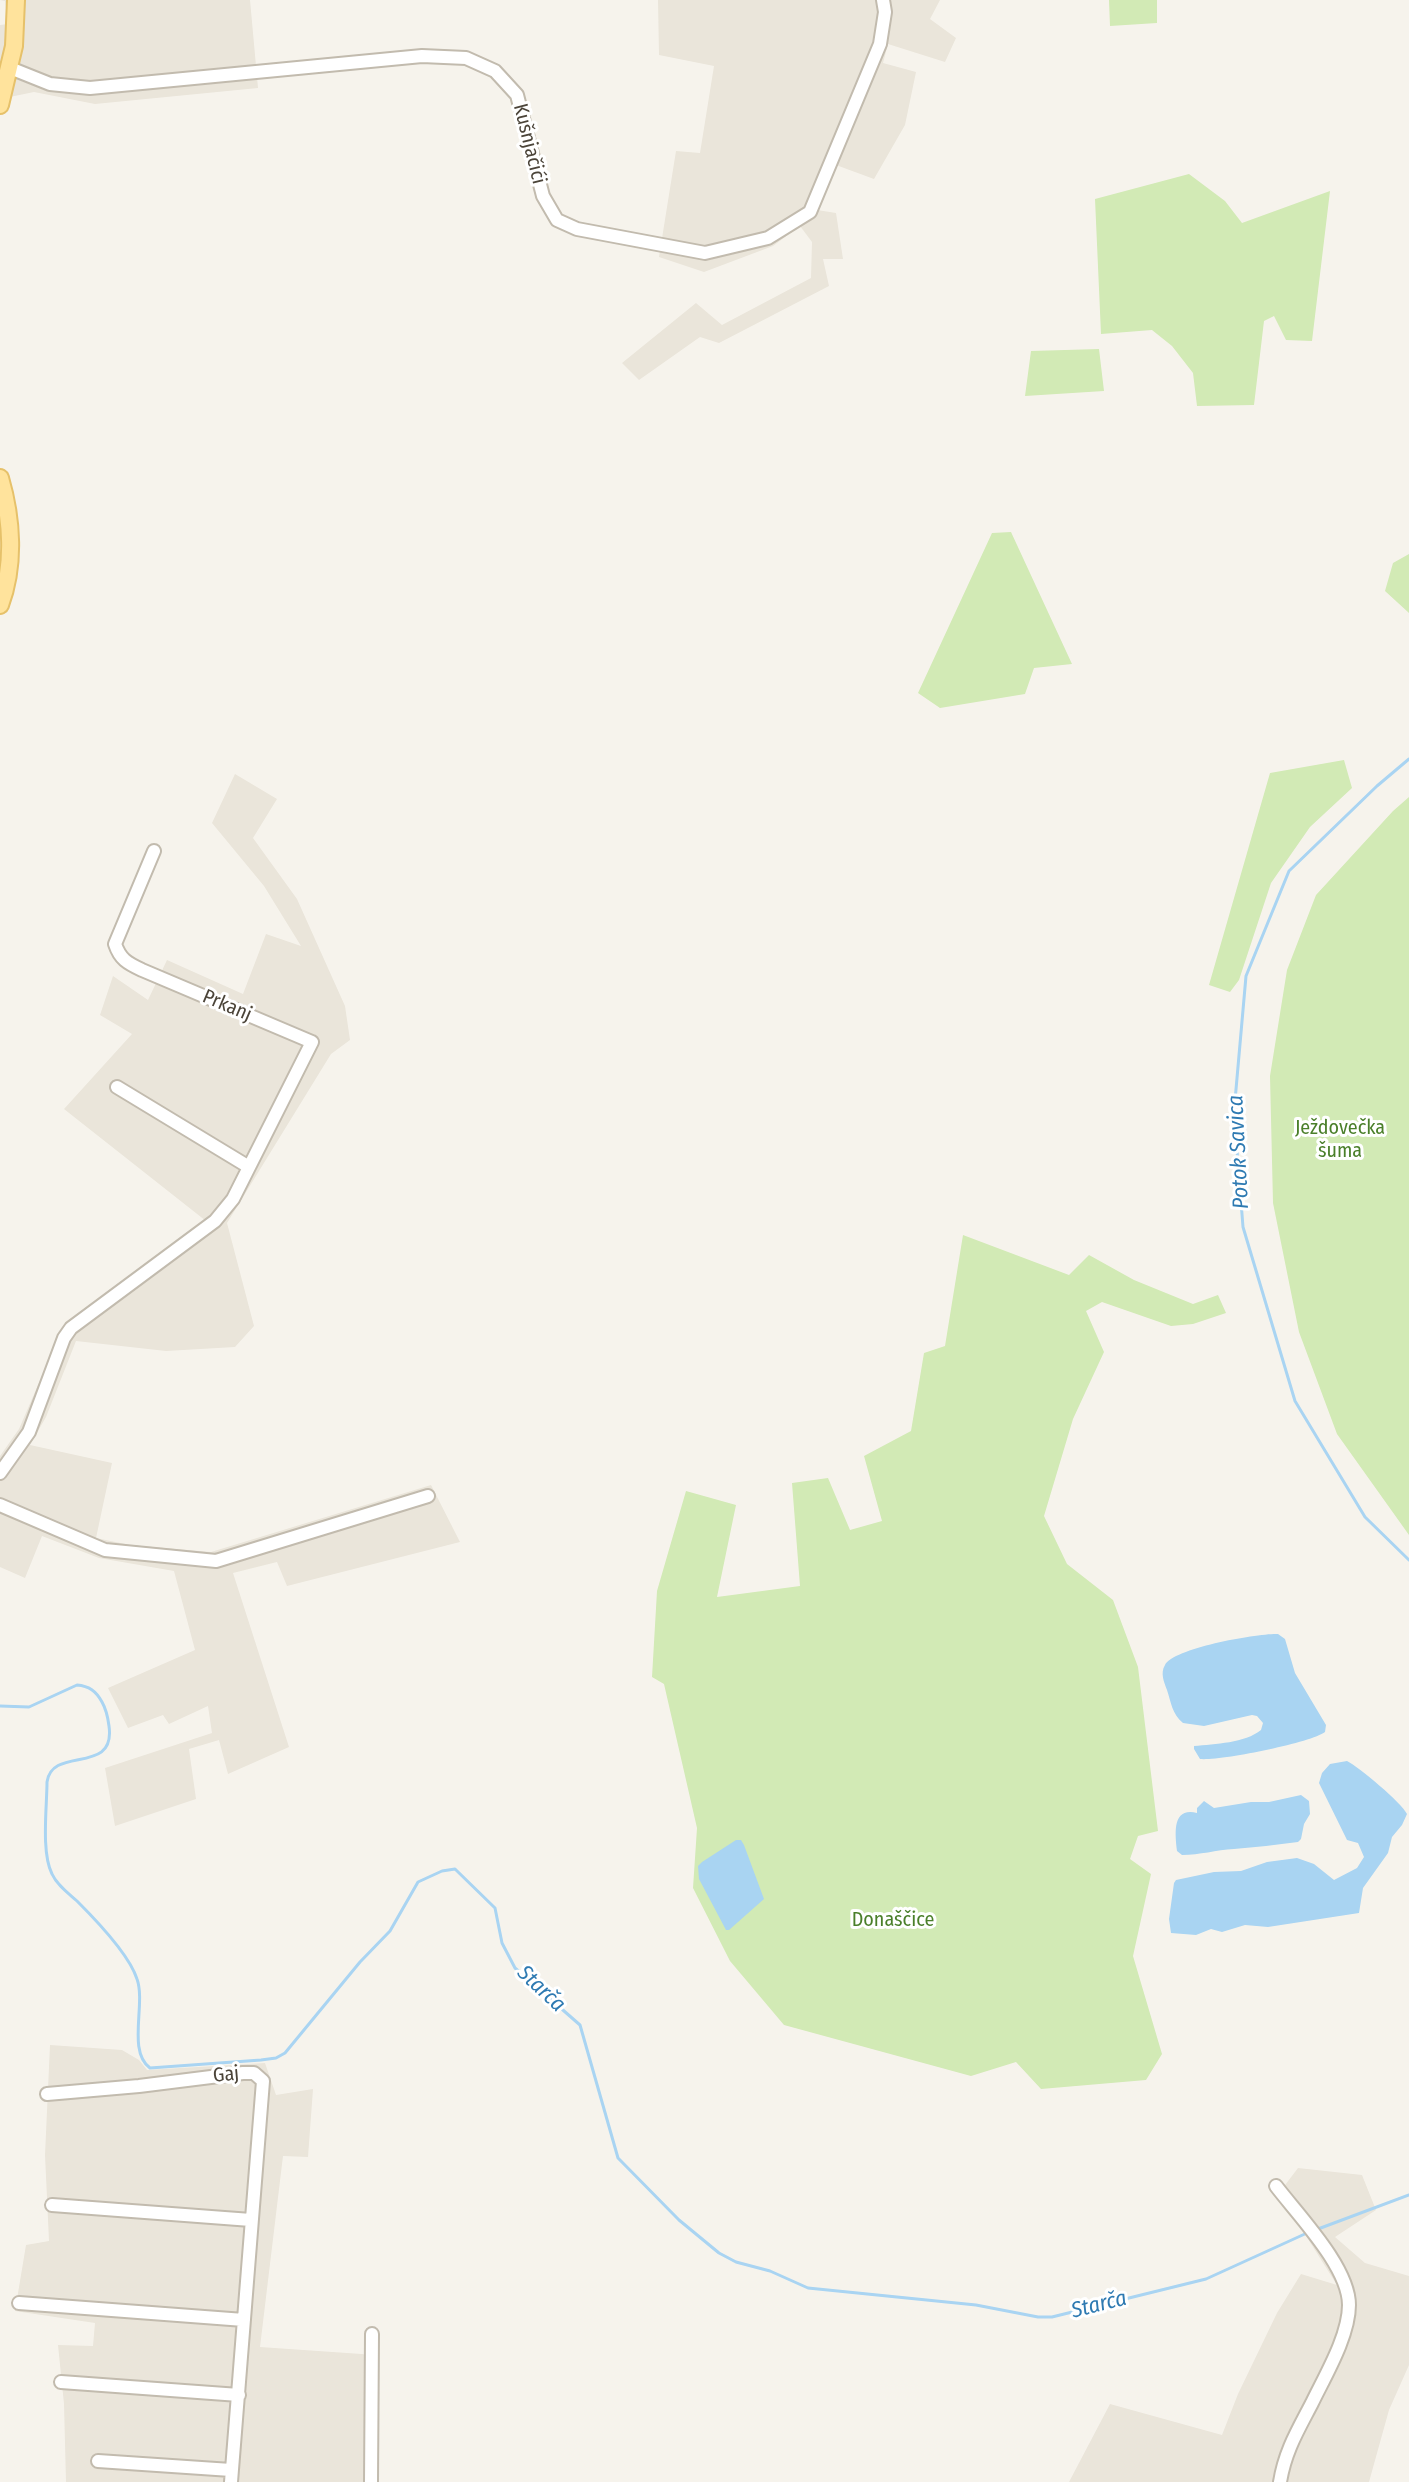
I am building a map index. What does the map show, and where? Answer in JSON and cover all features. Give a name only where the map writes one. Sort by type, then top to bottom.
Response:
[{"type":"main road","points":[[0,105],[14,46],[16,0]]},
{"type":"main road","points":[[0,478],[8,510],[10,557],[8,579],[0,605]]},
{"type":"street","name":"Kušnjačići","points":[[10,68],[50,84],[90,88],[422,56],[466,58],[495,71],[517,95],[543,196],[557,220],[577,229],[705,253],[768,238],[810,212],[880,44],[885,12],[883,0]]},
{"type":"street","name":"Prkanj","points":[[0,1473],[29,1432],[64,1338],[71,1328],[215,1221],[233,1199],[312,1042],[123,961],[115,944],[154,851]]},
{"type":"street","points":[[117,1087],[249,1167]]},
{"type":"street","points":[[0,1505],[105,1550],[216,1561],[428,1496]]},
{"type":"street","name":"Gaj","points":[[47,2094],[243,2073],[260,2076],[264,2087],[231,2476]]},
{"type":"street","points":[[1276,2186],[1335,2264],[1349,2304],[1334,2360],[1283,2459],[1280,2482]]},
{"type":"street","points":[[52,2205],[251,2220]]},
{"type":"street","points":[[19,2303],[244,2320]]},
{"type":"street","points":[[371,2482],[372,2334]]},
{"type":"street","points":[[61,2382],[239,2395]]},
{"type":"street","points":[[98,2461],[231,2476]]},
{"type":"shaded area","points":[[0,0],[250,0],[258,88],[95,104],[34,92],[0,99],[0,25],[8,24],[5,1]]},
{"type":"shaded area","points":[[658,0],[940,0],[930,19],[956,38],[945,62],[888,44],[883,63],[916,72],[905,125],[874,179],[836,165],[817,210],[836,213],[843,259],[823,259],[829,286],[719,343],[700,337],[639,380],[622,363],[696,303],[722,325],[811,278],[812,242],[800,226],[773,246],[704,272],[659,257],[676,151],[700,153],[714,66],[659,55]]},
{"type":"shaded area","points":[[235,774],[277,799],[253,838],[297,899],[345,1006],[350,1040],[331,1054],[227,1223],[254,1326],[235,1347],[166,1351],[76,1341],[46,1417],[30,1445],[112,1463],[96,1538],[130,1545],[211,1552],[431,1485],[460,1542],[287,1586],[277,1562],[233,1573],[289,1747],[228,1774],[219,1740],[189,1749],[196,1799],[115,1826],[105,1768],[212,1733],[208,1706],[169,1724],[163,1715],[128,1728],[108,1688],[195,1650],[174,1571],[99,1558],[42,1536],[25,1578],[0,1567],[0,1456],[19,1429],[63,1327],[206,1221],[64,1109],[132,1034],[100,1015],[113,976],[148,1000],[167,960],[243,994],[266,934],[301,946],[264,886],[212,823]]},
{"type":"shaded area","points":[[50,2045],[122,2050],[139,2060],[147,2070],[265,2063],[276,2095],[313,2089],[308,2157],[283,2156],[260,2347],[376,2355],[375,2482],[66,2482],[64,2404],[58,2345],[93,2346],[95,2323],[15,2311],[26,2245],[49,2241],[45,2155]]},
{"type":"shaded area","points":[[1298,2168],[1362,2175],[1376,2210],[1335,2237],[1365,2263],[1409,2276],[1409,2365],[1389,2410],[1369,2482],[1069,2482],[1110,2404],[1222,2435],[1277,2313],[1301,2274],[1337,2285],[1279,2193]]},
{"type":"green space","points":[[1109,0],[1157,0],[1157,23],[1110,26]]},
{"type":"green space","points":[[1189,174],[1225,201],[1242,223],[1330,191],[1312,341],[1286,340],[1274,316],[1264,321],[1254,405],[1197,406],[1193,373],[1172,346],[1152,330],[1101,334],[1095,199]]},
{"type":"green space","points":[[1099,349],[1104,391],[1025,396],[1031,351]]},
{"type":"green space","points":[[1011,532],[1072,664],[1034,668],[1025,694],[940,708],[918,693],[992,533]]},
{"type":"green space","points":[[1409,554],[1409,613],[1385,591],[1393,563]]},
{"type":"green space","points":[[1344,760],[1352,788],[1310,827],[1271,883],[1239,980],[1230,992],[1209,985],[1270,773]]},
{"type":"green space","name":"Ježdovečka šuma","points":[[1409,797],[1409,1535],[1337,1434],[1299,1332],[1273,1203],[1270,1076],[1287,970],[1316,895]]},
{"type":"green space","name":"Donaščice","points":[[963,1235],[1069,1275],[1089,1255],[1134,1280],[1193,1304],[1218,1295],[1226,1313],[1193,1324],[1171,1326],[1102,1302],[1086,1311],[1104,1352],[1073,1419],[1044,1516],[1067,1564],[1113,1600],[1138,1667],[1158,1831],[1138,1836],[1130,1859],[1151,1874],[1133,1956],[1162,2054],[1146,2080],[1041,2089],[1016,2062],[971,2076],[784,2025],[730,1961],[693,1888],[697,1828],[664,1684],[652,1677],[657,1591],[686,1491],[736,1505],[717,1597],[800,1586],[792,1483],[828,1478],[850,1530],[882,1521],[864,1456],[911,1431],[924,1353],[945,1346]]},
{"type":"water","points":[[1278,1634],[1285,1639],[1295,1673],[1326,1725],[1325,1732],[1264,1750],[1200,1759],[1194,1746],[1247,1738],[1261,1730],[1263,1723],[1252,1715],[1204,1726],[1183,1723],[1174,1712],[1164,1681],[1165,1665],[1171,1659],[1199,1647]]},
{"type":"water","points":[[1347,1761],[1380,1786],[1407,1814],[1392,1837],[1388,1853],[1363,1888],[1359,1913],[1268,1927],[1245,1925],[1222,1932],[1211,1929],[1196,1935],[1171,1933],[1169,1919],[1176,1880],[1214,1872],[1241,1871],[1267,1862],[1297,1858],[1314,1864],[1334,1880],[1357,1868],[1364,1857],[1358,1843],[1347,1840],[1319,1783],[1322,1773],[1330,1764]]},
{"type":"water","points":[[1301,1795],[1309,1801],[1310,1814],[1298,1842],[1189,1855],[1177,1851],[1179,1818],[1189,1812],[1197,1813],[1197,1808],[1204,1801],[1214,1808]]},
{"type":"water","points":[[736,1840],[741,1840],[744,1845],[764,1899],[726,1930],[699,1879],[698,1866]]},
{"type":"waterway","name":"Potok Savica","points":[[1409,759],[1289,871],[1246,976],[1234,1112],[1243,1227],[1295,1401],[1365,1517],[1409,1560]]},
{"type":"waterway","name":"Starča","points":[[0,1706],[29,1707],[77,1685],[95,1692],[105,1708],[109,1741],[103,1751],[51,1771],[47,1782],[47,1854],[57,1882],[102,1927],[133,1969],[140,2001],[138,2039],[143,2060],[150,2068],[261,2060],[285,2053],[360,1962],[390,1931],[418,1882],[442,1871],[455,1869],[495,1908],[502,1943],[515,1968],[580,2025],[618,2158],[679,2220],[719,2253],[736,2262],[770,2271],[808,2288],[976,2305],[1052,2317],[1206,2279],[1307,2233]]},
{"type":"waterway","name":"Starča","points":[[1318,2229],[1409,2195]]}]
